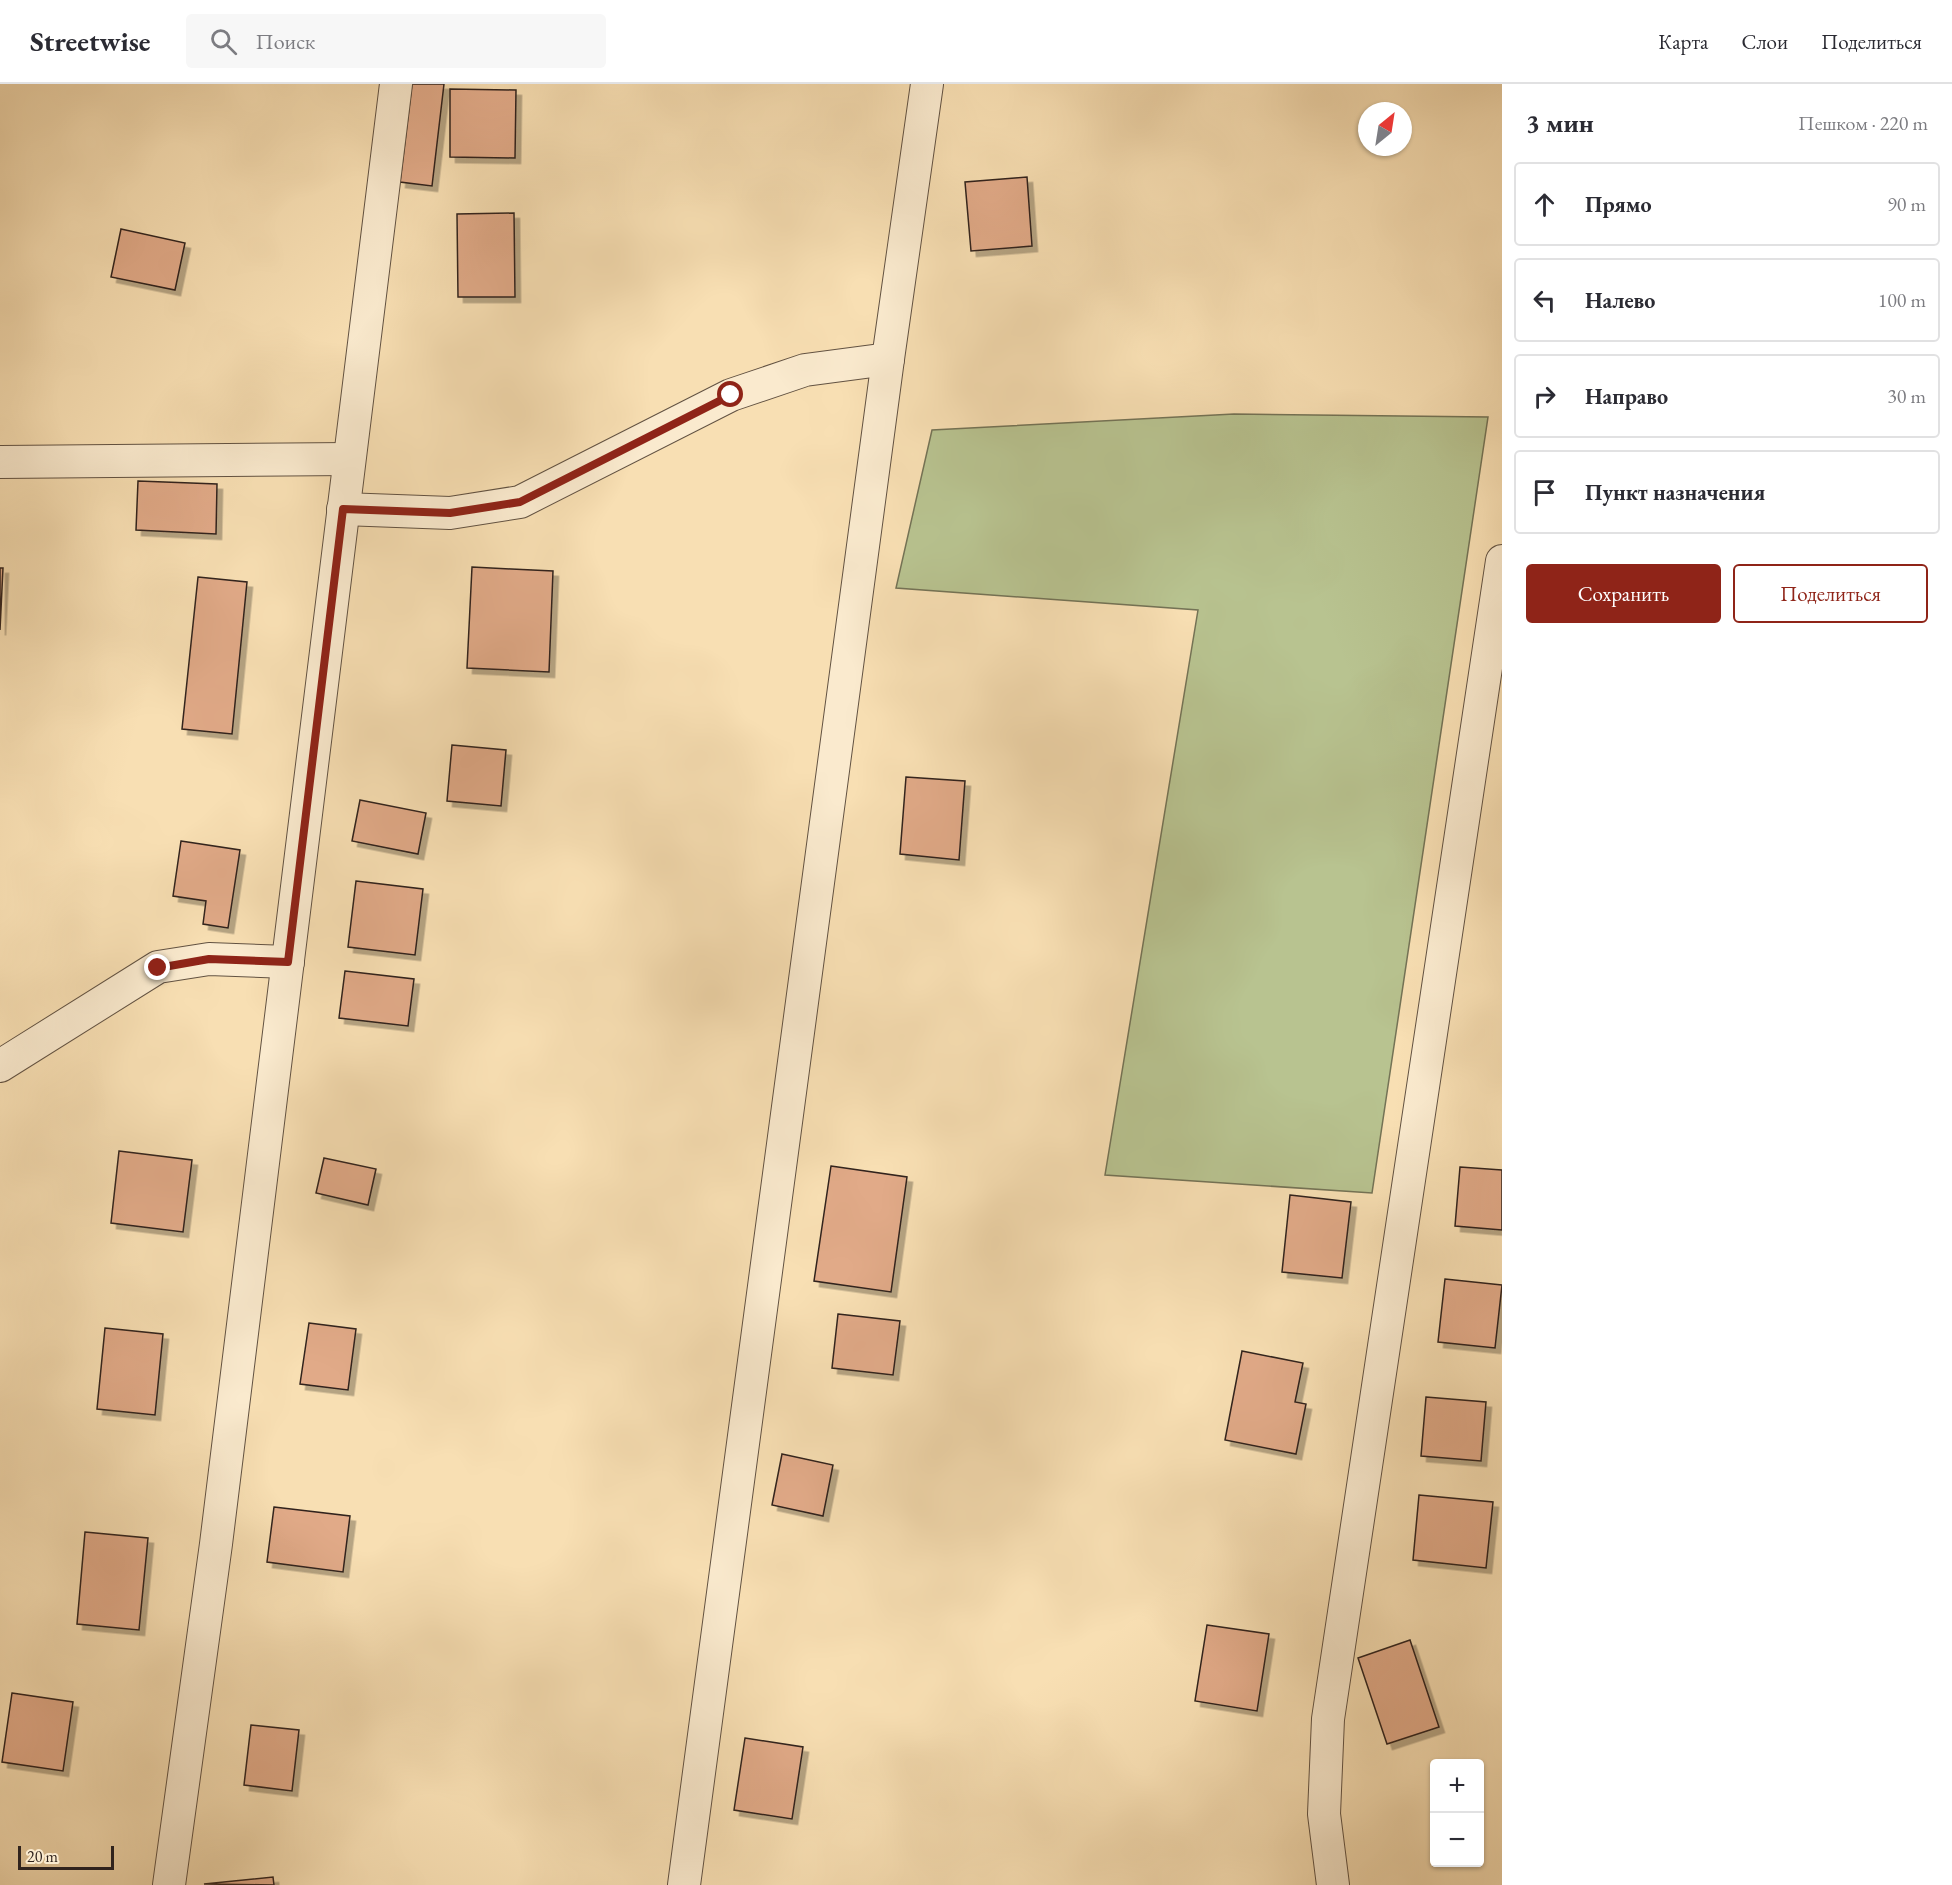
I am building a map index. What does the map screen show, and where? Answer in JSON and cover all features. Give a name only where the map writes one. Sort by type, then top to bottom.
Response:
[{"type":"street","points":[[169,1885],[216,1544],[396,84]]},
{"type":"street","points":[[684,1885],[888,359],[927,84]]},
{"type":"street","points":[[343,509],[450,513],[520,502],[731,395],[805,370],[888,359]]},
{"type":"street","points":[[0,462],[349,459]]},
{"type":"street","points":[[1333,1885],[1324,1814],[1328,1719],[1502,561]]},
{"type":"street","points":[[0,1066],[158,968],[209,959],[288,962]]},
{"type":"green space","points":[[1234,414],[1488,417],[1372,1193],[1105,1175],[1198,610],[896,588],[932,430]]},
{"type":"building","points":[[412,84],[444,84],[432,186],[400,182]]},
{"type":"building","points":[[450,89],[516,90],[515,158],[450,157]]},
{"type":"building","points":[[1027,177],[1032,246],[971,251],[965,182]]},
{"type":"building","points":[[514,213],[515,297],[458,297],[457,214]]},
{"type":"building","points":[[121,229],[185,243],[175,290],[111,277]]},
{"type":"building","points":[[138,481],[217,484],[216,534],[136,530]]},
{"type":"building","points":[[472,567],[553,571],[549,672],[467,668]]},
{"type":"building","points":[[0,568],[3,568],[0,630]]},
{"type":"building","points":[[198,577],[247,582],[232,734],[182,729]]},
{"type":"building","points":[[452,745],[506,750],[501,806],[447,801]]},
{"type":"building","points":[[906,777],[965,781],[959,860],[900,854]]},
{"type":"building","points":[[360,800],[426,813],[418,854],[352,841]]},
{"type":"building","points":[[181,841],[240,850],[228,928],[203,924],[206,901],[173,896]]},
{"type":"building","points":[[356,881],[423,889],[415,955],[348,947]]},
{"type":"building","points":[[345,971],[414,979],[408,1026],[339,1018]]},
{"type":"building","points":[[119,1151],[192,1160],[183,1232],[111,1223]]},
{"type":"building","points":[[324,1158],[376,1169],[368,1205],[316,1193]]},
{"type":"building","points":[[831,1166],[907,1177],[891,1292],[814,1281]]},
{"type":"building","points":[[1460,1167],[1502,1170],[1502,1230],[1455,1226]]},
{"type":"building","points":[[1290,1195],[1351,1202],[1342,1278],[1282,1272]]},
{"type":"building","points":[[1445,1279],[1502,1285],[1495,1348],[1438,1342]]},
{"type":"building","points":[[838,1314],[900,1321],[893,1375],[832,1368]]},
{"type":"building","points":[[309,1323],[356,1329],[348,1390],[300,1384]]},
{"type":"building","points":[[105,1328],[163,1334],[155,1415],[97,1409]]},
{"type":"building","points":[[1242,1351],[1303,1363],[1295,1402],[1306,1404],[1296,1454],[1225,1440]]},
{"type":"building","points":[[1426,1397],[1486,1402],[1481,1461],[1421,1456]]},
{"type":"building","points":[[782,1454],[833,1465],[823,1516],[772,1505]]},
{"type":"building","points":[[1419,1495],[1493,1502],[1486,1568],[1413,1560]]},
{"type":"building","points":[[274,1507],[350,1516],[343,1572],[267,1562]]},
{"type":"building","points":[[85,1532],[148,1538],[139,1630],[77,1624]]},
{"type":"building","points":[[1207,1625],[1269,1634],[1257,1711],[1195,1701]]},
{"type":"building","points":[[1410,1640],[1439,1727],[1387,1744],[1358,1658]]},
{"type":"building","points":[[12,1693],[73,1702],[63,1771],[2,1762]]},
{"type":"building","points":[[251,1725],[299,1730],[292,1791],[244,1785]]},
{"type":"building","points":[[745,1738],[803,1747],[792,1819],[734,1810]]},
{"type":"building","points":[[273,1877],[274,1885],[204,1884]]},
{"type":"route","points":[[158,968],[209,959],[288,962],[343,509],[450,513],[520,502],[731,395]]}]
